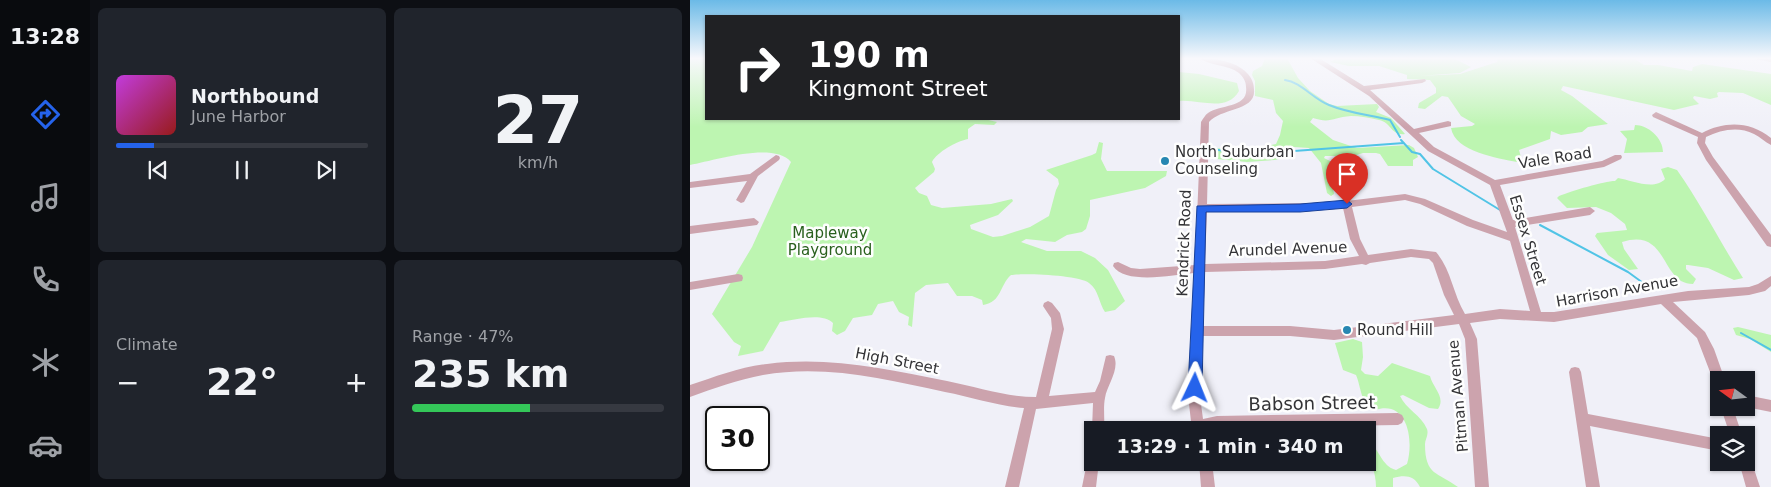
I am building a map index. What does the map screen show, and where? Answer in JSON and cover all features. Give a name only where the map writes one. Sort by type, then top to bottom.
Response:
[{"type":"street","name":"Kendrick Road","points":[[1196,421],[1195,404],[1201,208],[1207,119],[1217,110],[1245,103],[1250,98],[1251,91],[1248,81]]},
{"type":"street","name":"Essex Street","points":[[1352,81],[1383,103],[1411,132],[1440,155],[1494,183],[1501,196],[1510,224],[1512,238],[1536,317]]},
{"type":"street","points":[[1364,88],[1422,81]]},
{"type":"street","points":[[1656,115],[1702,136],[1722,127],[1733,126],[1753,131],[1771,142]]},
{"type":"street","points":[[1411,132],[1448,124]]},
{"type":"street","points":[[1702,136],[1701,143],[1709,158],[1771,243]]},
{"type":"street","name":"Vale Road","points":[[1494,183],[1598,166],[1612,162],[1618,157]]},
{"type":"street","points":[[741,200],[752,177],[776,158]]},
{"type":"street","points":[[690,184],[752,177]]},
{"type":"street","points":[[1201,208],[1300,208],[1347,204],[1398,196],[1422,201],[1470,223],[1512,238]]},
{"type":"street","points":[[1347,204],[1355,239],[1366,261]]},
{"type":"street","points":[[1510,224],[1590,211]]},
{"type":"street","points":[[690,230],[754,222]]},
{"type":"street","name":"Arundel Avenue","points":[[1118,266],[1128,271],[1140,273],[1199,268],[1315,265],[1366,261],[1400,254],[1429,254]]},
{"type":"street","name":"Pitman Avenue","points":[[1429,254],[1440,266],[1452,300],[1464,319],[1472,346],[1482,487]]},
{"type":"street","points":[[690,286],[738,278]]},
{"type":"street","name":"Harrison Avenue","points":[[1197,331],[1290,331],[1334,334],[1505,314],[1536,317],[1571,315],[1688,295],[1749,291],[1761,288],[1771,280]]},
{"type":"street","points":[[1662,299],[1701,336],[1716,371]]},
{"type":"street","points":[[1012,487],[1058,329],[1056,316],[1048,306]]},
{"type":"street","points":[[1098,421],[1099,397],[1107,379],[1110,360]]},
{"type":"street","name":"High Street","points":[[690,391],[742,372],[781,366],[822,365],[872,371],[1013,402],[1036,403],[1099,397]]},
{"type":"street","points":[[1575,372],[1593,487]]},
{"type":"street","points":[[1755,403],[1771,406]]},
{"type":"street","name":"Babson Street","points":[[1341,421],[1398,418]]},
{"type":"street","points":[[1583,419],[1710,443]]},
{"type":"street","points":[[1089,487],[1092,471]]},
{"type":"street","points":[[1206,471],[1208,487]]},
{"type":"street","points":[[1748,471],[1754,487]]},
{"type":"green space","name":"Mapleway Playground","points":[[690,81],[705,81],[705,120],[988,120],[997,122],[994,125],[975,124],[968,129],[968,139],[938,154],[932,162],[935,169],[934,172],[915,188],[919,193],[927,196],[931,205],[942,208],[991,204],[1012,199],[1013,201],[998,215],[970,225],[971,229],[993,237],[1030,227],[1049,216],[1059,184],[1058,179],[1046,170],[1096,153],[1099,142],[1103,143],[1101,159],[1107,171],[1167,171],[1166,176],[1145,188],[1090,200],[1090,216],[1086,229],[1082,232],[1067,235],[1055,242],[1026,239],[1021,242],[1047,251],[1081,251],[1095,258],[1108,270],[1125,301],[1115,310],[1105,312],[1095,289],[1089,283],[1074,278],[1051,275],[1011,275],[994,301],[983,305],[982,300],[972,296],[957,296],[948,283],[926,285],[915,293],[912,327],[908,325],[909,317],[899,312],[893,301],[878,304],[872,315],[853,318],[845,331],[837,335],[832,331],[833,323],[822,318],[815,317],[780,322],[763,351],[738,356],[741,346],[734,342],[712,314],[752,247],[791,162],[783,156],[771,153],[758,153],[743,154],[690,165]]},
{"type":"green space","points":[[1180,81],[1227,81],[1237,83],[1239,91],[1234,98],[1227,102],[1212,104],[1180,101]]},
{"type":"green space","points":[[1255,81],[1301,81],[1310,91],[1329,104],[1337,106],[1377,104],[1379,107],[1376,112],[1391,118],[1405,134],[1397,133],[1383,121],[1361,117],[1351,116],[1328,120],[1313,118],[1310,122],[1333,140],[1357,148],[1409,145],[1414,148],[1418,157],[1413,160],[1413,166],[1388,166],[1380,154],[1376,153],[1363,153],[1353,156],[1325,156],[1324,158],[1336,164],[1330,173],[1334,194],[1331,196],[1327,193],[1321,163],[1309,148],[1294,147],[1284,158],[1275,160],[1247,162],[1217,159],[1210,155],[1211,149],[1247,150],[1276,144],[1283,121],[1276,113],[1273,100],[1255,96]]},
{"type":"green space","points":[[1431,81],[1771,81],[1771,105],[1743,93],[1719,92],[1717,93],[1718,97],[1710,99],[1694,96],[1693,98],[1699,104],[1674,110],[1563,86],[1561,90],[1572,96],[1608,124],[1588,127],[1582,132],[1561,135],[1551,131],[1550,139],[1519,150],[1522,161],[1517,162],[1478,152],[1460,143],[1454,136],[1451,128],[1475,124],[1461,116],[1448,97],[1442,96],[1425,109],[1418,108],[1419,103],[1436,93],[1436,88]]},
{"type":"green space","points":[[1635,125],[1645,127],[1654,133],[1658,137],[1663,152],[1624,153],[1627,139],[1620,131],[1634,130]]},
{"type":"green space","points":[[1668,167],[1677,170],[1686,183],[1743,278],[1734,280],[1708,268],[1686,265],[1686,269],[1696,279],[1693,284],[1682,282],[1656,249],[1648,242],[1637,239],[1622,242],[1624,249],[1638,269],[1629,270],[1608,255],[1595,236],[1597,233],[1627,230],[1625,224],[1611,213],[1596,207],[1567,208],[1557,198],[1588,187],[1615,181],[1618,178],[1642,184],[1655,184],[1665,179],[1661,169]]},
{"type":"green space","points":[[1738,327],[1771,335],[1771,352],[1750,339],[1736,335],[1733,328]]},
{"type":"green space","points":[[1353,339],[1362,342],[1363,357],[1361,370],[1365,374],[1378,376],[1392,363],[1430,376],[1441,400],[1438,409],[1429,408],[1403,395],[1400,396],[1427,429],[1428,433],[1425,444],[1427,462],[1430,468],[1458,487],[1420,487],[1412,478],[1401,476],[1393,478],[1393,487],[1376,487],[1374,471],[1376,471],[1376,449],[1387,465],[1396,470],[1407,464],[1410,444],[1409,434],[1406,424],[1395,411],[1386,408],[1375,410],[1367,405],[1362,396],[1356,375],[1343,370],[1335,343]]},
{"type":"waterway","points":[[1289,81],[1336,108],[1390,120],[1400,137]]},
{"type":"waterway","points":[[1401,140],[1404,143]]},
{"type":"waterway","points":[[1211,149],[1240,153],[1263,151],[1272,156],[1294,151],[1404,143]]},
{"type":"waterway","points":[[1404,143],[1412,152],[1420,154],[1433,169],[1500,210]]},
{"type":"waterway","points":[[1540,225],[1628,272],[1650,288]]},
{"type":"waterway","points":[[1741,333],[1771,350]]},
{"type":"place","name":"North Suburban Counseling","points":[[1165,161]]},
{"type":"place","name":"Round Hill","points":[[1347,330]]},
{"type":"route","points":[[1195,388],[1201,208],[1300,208],[1347,204]]}]
